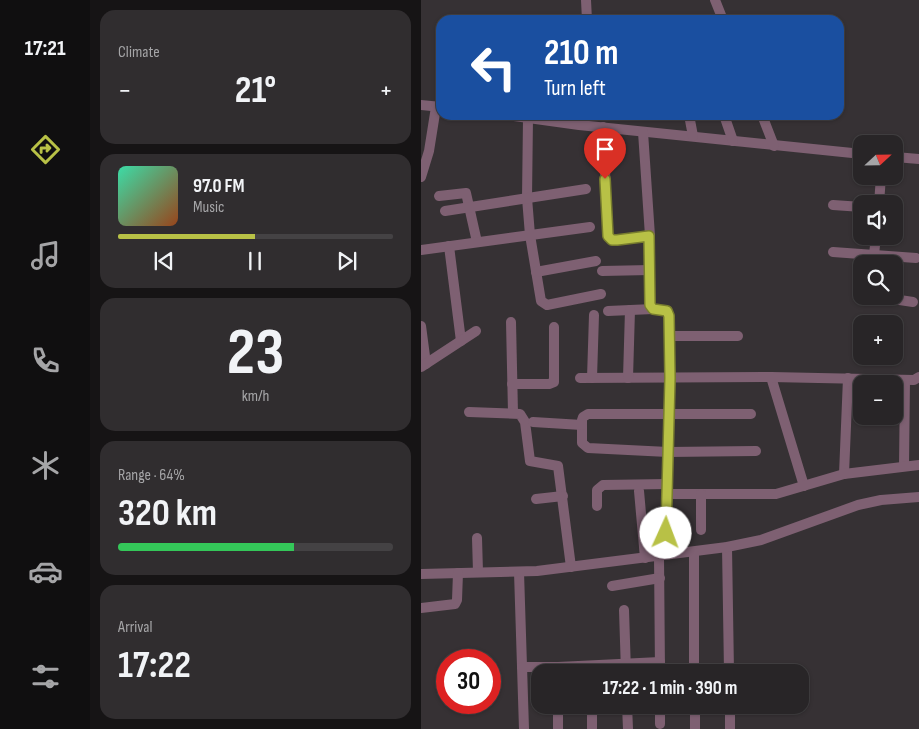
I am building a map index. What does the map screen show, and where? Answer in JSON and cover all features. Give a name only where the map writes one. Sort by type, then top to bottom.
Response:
[{"type":"street","points":[[586,0],[587,15]]},
{"type":"street","points":[[715,0],[721,15]]},
{"type":"street","points":[[421,105],[436,107]]},
{"type":"street","points":[[421,177],[436,120]]},
{"type":"street","points":[[528,120],[527,198],[530,235],[540,298],[545,305],[601,294]]},
{"type":"street","points":[[580,120],[603,127],[643,132],[853,153]]},
{"type":"street","points":[[690,120],[693,136]]},
{"type":"street","points":[[726,120],[733,141]]},
{"type":"street","points":[[764,120],[774,146]]},
{"type":"street","points":[[603,127],[608,236],[612,240],[649,236]]},
{"type":"street","points":[[643,132],[649,236],[650,305],[653,309]]},
{"type":"street","points":[[903,157],[919,158]]},
{"type":"street","points":[[445,211],[586,190]]},
{"type":"street","points":[[439,196],[465,192],[477,242]]},
{"type":"street","points":[[833,205],[853,206]]},
{"type":"street","points":[[421,250],[590,227]]},
{"type":"street","points":[[449,246],[461,341]]},
{"type":"street","points":[[833,252],[853,256]]},
{"type":"street","points":[[903,258],[916,258]]},
{"type":"street","points":[[536,272],[596,261]]},
{"type":"street","points":[[602,271],[650,270]]},
{"type":"street","points":[[903,300],[913,302]]},
{"type":"street","points":[[608,310],[653,309],[665,310],[669,313],[670,378],[666,533]]},
{"type":"street","points":[[628,378],[630,310]]},
{"type":"street","points":[[593,378],[594,315]]},
{"type":"street","points":[[511,322],[513,413]]},
{"type":"street","points":[[421,326],[423,366]]},
{"type":"street","points":[[512,384],[549,384],[554,382],[554,327]]},
{"type":"street","points":[[423,366],[476,331]]},
{"type":"street","points":[[670,336],[738,336]]},
{"type":"street","points":[[580,378],[771,377],[914,380],[919,377]]},
{"type":"street","points":[[771,377],[804,486]]},
{"type":"street","points":[[844,474],[848,378]]},
{"type":"street","points":[[904,466],[905,380]]},
{"type":"street","points":[[469,412],[520,414],[524,419],[530,461],[558,466],[571,566]]},
{"type":"street","points":[[751,414],[588,414],[583,417],[582,443],[588,448],[668,452],[756,451]]},
{"type":"street","points":[[533,422],[582,425]]},
{"type":"street","points":[[597,506],[597,490],[603,485],[667,489],[701,494],[767,495],[787,492],[844,474],[919,465]]},
{"type":"street","points":[[639,491],[645,558]]},
{"type":"street","points":[[701,494],[701,530]]},
{"type":"street","points":[[536,499],[563,496]]},
{"type":"street","points":[[421,574],[519,572],[727,547],[761,540],[858,505],[889,499],[919,497]]},
{"type":"street","points":[[477,538],[478,572]]},
{"type":"street","points":[[727,547],[729,664]]},
{"type":"street","points":[[694,552],[694,664]]},
{"type":"street","points":[[659,556],[660,664]]},
{"type":"street","points":[[519,572],[524,729]]},
{"type":"street","points":[[421,608],[455,604],[457,600],[458,573]]},
{"type":"street","points":[[612,586],[660,578]]},
{"type":"street","points":[[624,610],[626,664]]},
{"type":"street","points":[[522,666],[531,667]]},
{"type":"street","points":[[558,714],[558,729]]},
{"type":"street","points":[[592,714],[592,728]]},
{"type":"street","points":[[627,714],[628,729]]},
{"type":"street","points":[[660,714],[660,724]]},
{"type":"street","points":[[695,714],[695,729]]},
{"type":"street","points":[[730,714],[730,729]]},
{"type":"route","points":[[605,179],[608,236],[612,240],[617,240],[649,236],[650,305],[655,310],[665,310],[669,313],[670,378],[666,533]]}]
